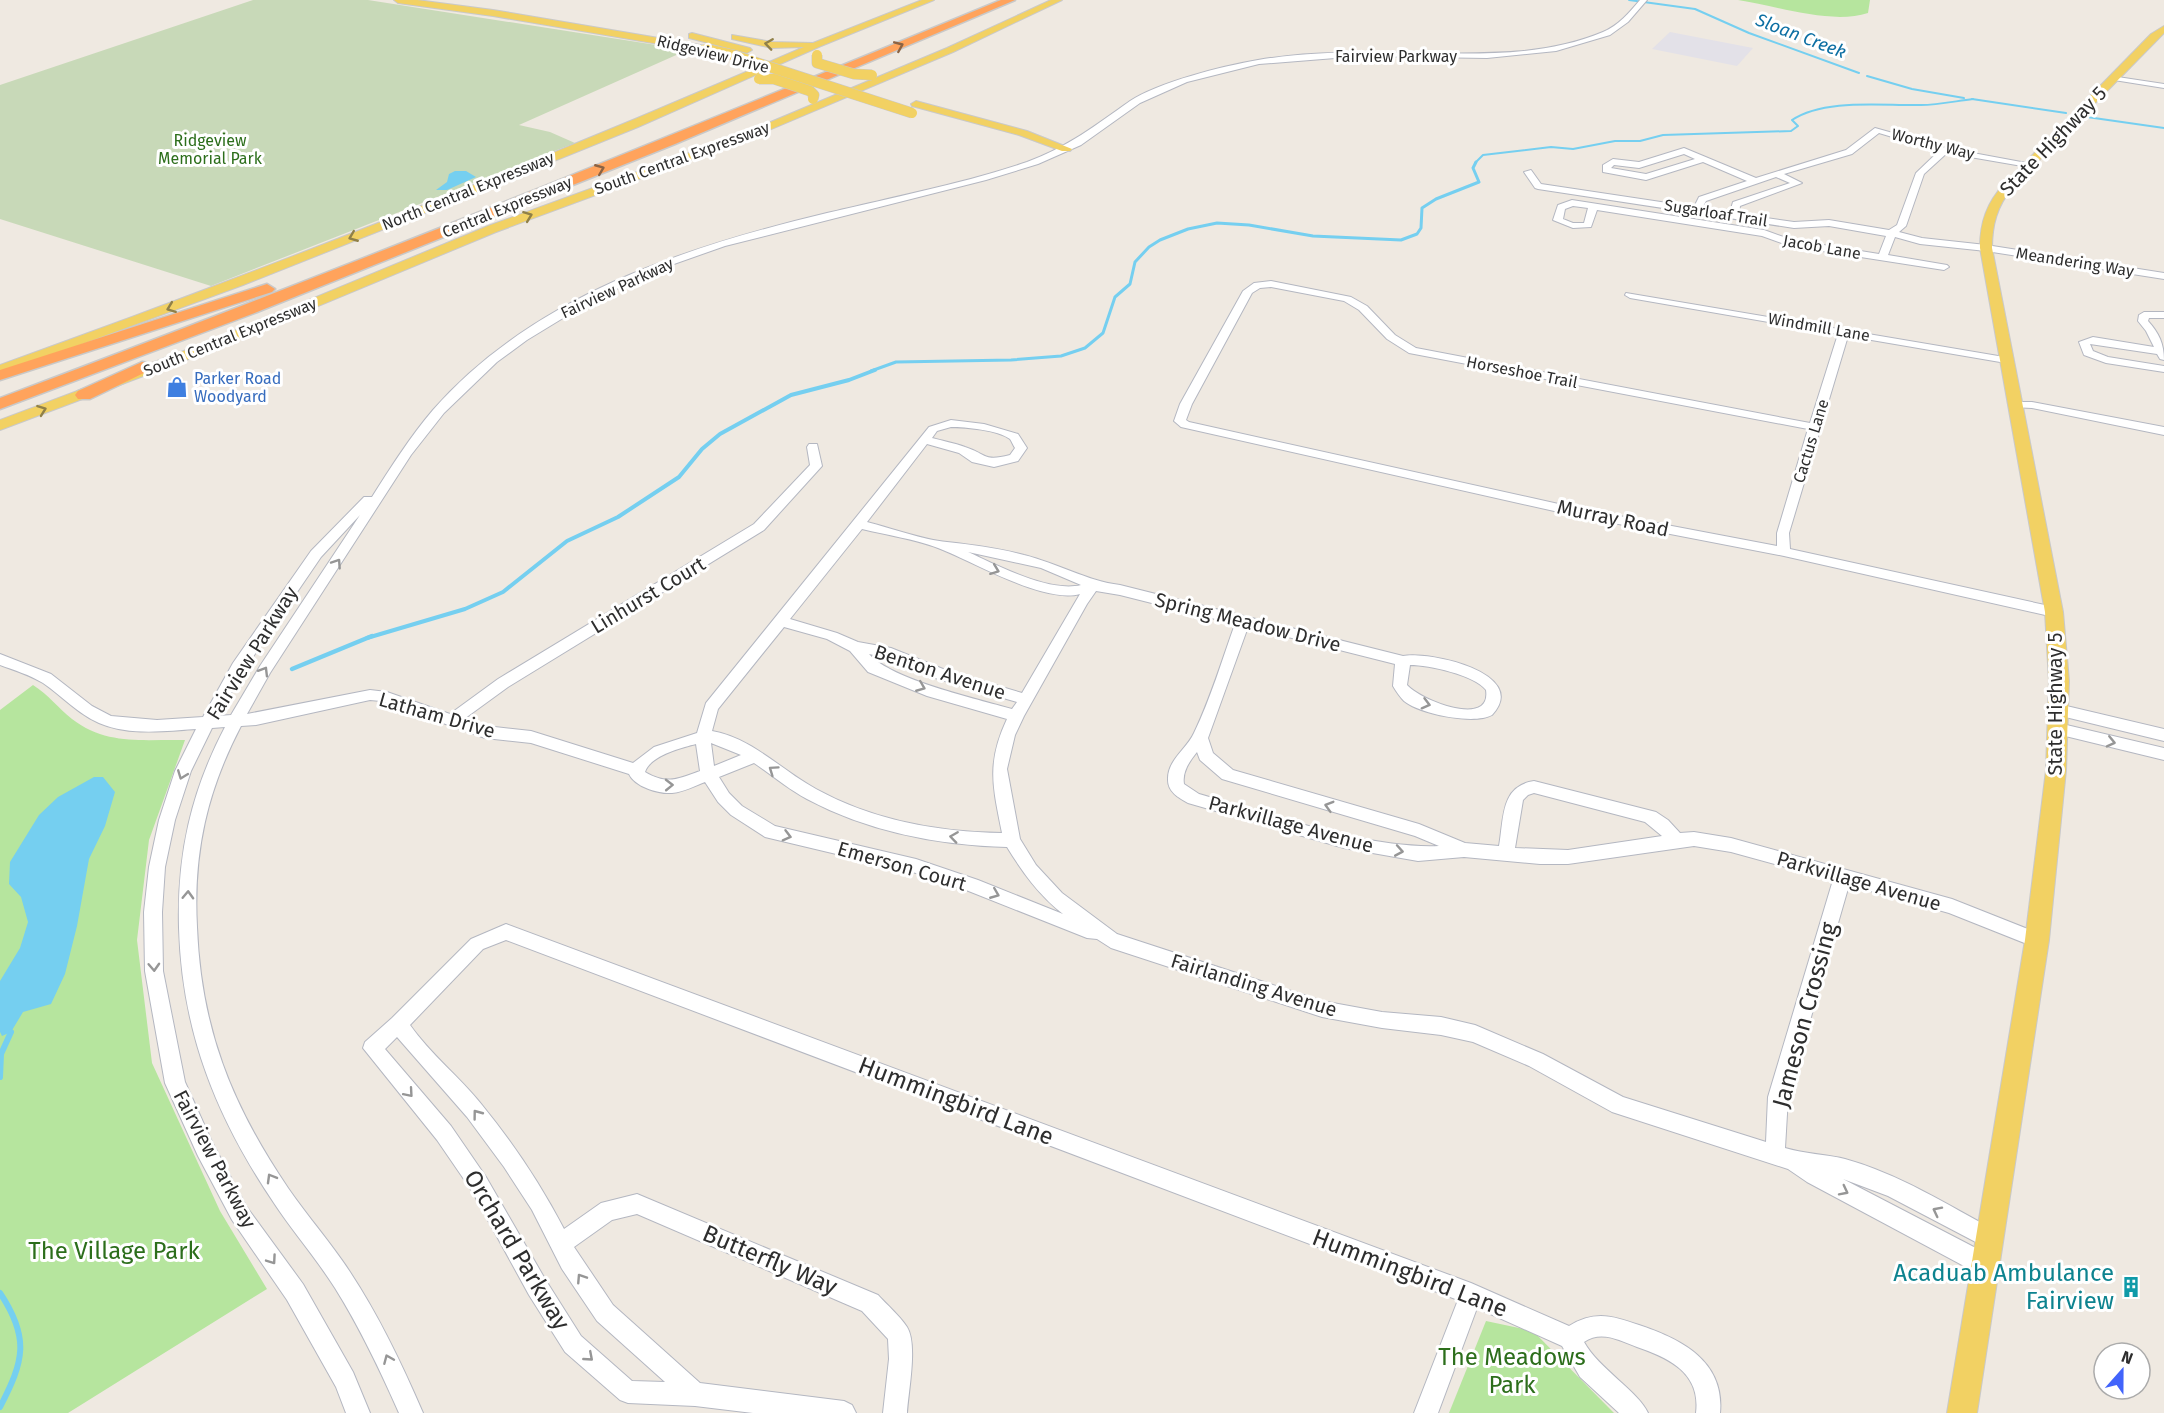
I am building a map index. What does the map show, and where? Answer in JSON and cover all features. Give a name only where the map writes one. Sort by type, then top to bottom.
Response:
[{"type":"highway","points":[[988,4],[1014,2]]},
{"type":"highway","name":"Central Expressway","points":[[0,404],[215,324],[507,206],[988,4]]},
{"type":"highway","name":"Central Expressway","points":[[0,391],[283,284],[988,4]]},
{"type":"highway","points":[[84,395],[119,376],[398,262],[488,221],[507,206]]},
{"type":"highway","points":[[0,375],[141,331],[211,305],[283,284]]},
{"type":"main road","name":"Ridgeview Drive","points":[[398,0],[575,26],[706,49],[715,55],[938,120],[1023,134]]},
{"type":"main road","name":"Ridgeview Drive","points":[[452,0],[714,40],[940,112],[1023,134],[1066,149]]},
{"type":"main road","name":"North Central Expressway","points":[[0,370],[225,288],[673,109],[827,40],[930,0]]},
{"type":"main road","points":[[466,192],[504,180],[759,80],[944,0]]},
{"type":"main road","points":[[605,186],[1052,0]]},
{"type":"main road","name":"South Central Expressway","points":[[0,425],[210,346],[492,229],[751,134],[940,54],[1058,0]]},
{"type":"main road","points":[[575,26],[588,20]]},
{"type":"main road","name":"State Highway 5","points":[[1962,1413],[2037,940],[2054,792],[2059,681],[2054,612],[1986,248],[1986,224],[2003,191],[2154,36],[2164,29]]},
{"type":"main road","points":[[694,36],[719,34],[785,46],[827,40]]},
{"type":"main road","points":[[817,55],[817,63],[854,74],[872,75]]},
{"type":"main road","points":[[759,80],[774,79],[810,91],[814,94],[813,99]]},
{"type":"street","name":"Fairview Parkway","points":[[907,197],[1054,144],[1166,87],[1199,75],[1275,60],[1360,54],[1487,56],[1556,49],[1602,36],[1631,16],[1644,0]]},
{"type":"street","points":[[2114,78],[2164,86]]},
{"type":"street","name":"Fairview Parkway","points":[[411,1413],[384,1351],[332,1262],[275,1186],[211,1064],[197,1005],[189,957],[187,900],[189,858],[198,814],[212,768],[235,721],[267,666],[342,555],[387,480],[425,428],[465,385],[522,339],[574,306],[622,282],[694,253],[1009,171],[1066,149],[1097,131],[1139,100]]},
{"type":"street","name":"Worthy Way","points":[[1698,210],[1702,199],[1827,156],[1849,152],[1878,130],[1945,150],[2028,164]]},
{"type":"street","points":[[1882,257],[1892,233],[1901,226],[1920,173],[1945,150]]},
{"type":"street","points":[[1703,159],[1646,177],[1606,170],[1607,165],[1613,162],[1639,165],[1684,151],[1703,159],[1755,181]]},
{"type":"street","name":"Sugarloaf Trail","points":[[1528,172],[1538,186],[1794,225],[1830,223],[1892,233],[1930,243],[1986,248]]},
{"type":"street","points":[[1734,216],[1736,204],[1798,183],[1776,174]]},
{"type":"street","points":[[1584,193],[1581,204],[1572,203],[1561,207],[1558,220],[1565,225],[1579,227],[1588,225],[1593,206]]},
{"type":"street","name":"Jacob Lane","points":[[1581,204],[1764,233],[1790,243],[1944,267]]},
{"type":"street","name":"Meandering Way","points":[[1986,248],[2164,276]]},
{"type":"street","name":"Horseshoe Trail","points":[[1182,415],[1248,291],[1258,285],[1280,284],[1347,299],[1363,308],[1391,337],[1413,351],[1815,427]]},
{"type":"street","name":"Windmill Lane","points":[[1630,295],[2007,360]]},
{"type":"street","points":[[2162,354],[2151,330],[2143,321],[2144,315],[2164,315]]},
{"type":"street","name":"Cactus Lane","points":[[1784,552],[1783,533],[1844,331]]},
{"type":"street","points":[[2162,354],[2093,340],[2084,342],[2088,353],[2106,360],[2164,369]]},
{"type":"street","points":[[2016,405],[2035,413],[2075,420],[2087,418],[2164,431]]},
{"type":"street","name":"Murray Road","points":[[1182,415],[1180,421],[1185,425],[1572,511],[1784,552],[2054,612]]},
{"type":"street","name":"Emerson Court","points":[[924,440],[963,450],[976,459],[994,463],[1014,458],[1021,448],[1014,436],[954,422],[940,424],[924,440],[711,707],[704,737],[705,764],[709,775],[718,793],[735,811],[751,823],[771,832],[916,866],[972,885],[1111,940]]},
{"type":"street","name":"Linhurst Court","points":[[452,720],[503,683],[759,527],[816,466],[813,447]]},
{"type":"street","name":"Fairview Parkway","points":[[358,1413],[345,1380],[295,1292],[239,1213],[205,1149],[175,1083],[154,971],[153,912],[156,867],[167,820],[183,771],[207,723],[238,667],[316,554],[387,480]]},
{"type":"street","name":"Spring Meadow Drive","points":[[859,524],[942,545],[973,548],[1063,570],[1093,586]]},
{"type":"street","name":"Spring Meadow Drive","points":[[942,545],[1002,573],[1070,592],[1093,586],[1120,590],[1403,661],[1418,660],[1473,673],[1491,686],[1494,693],[1492,705],[1481,715],[1471,716],[1416,701],[1409,697],[1400,686],[1403,661]]},
{"type":"street","name":"Fairlanding Avenue","points":[[1093,586],[1080,602],[1016,716],[1007,735],[999,769],[1012,840],[1030,870],[1056,898],[1111,940],[1322,1010],[1382,1020],[1441,1026],[1475,1034],[1536,1060],[1619,1106],[1785,1158],[1814,1162],[1863,1176],[1902,1193],[1989,1238]]},
{"type":"street","name":"Benton Avenue","points":[[781,621],[832,636],[855,647],[886,652],[943,675],[1025,699]]},
{"type":"street","name":"Parkvillage Avenue","points":[[1243,621],[1200,738],[1188,749],[1176,775],[1176,784],[1182,793],[1194,799],[1344,841],[1418,854],[1464,850],[1568,857],[1676,840],[1694,839],[1731,845],[1952,906],[2037,940]]},
{"type":"street","name":"Benton Avenue","points":[[855,647],[873,668],[932,692],[1016,716]]},
{"type":"street","points":[[0,659],[46,678],[87,710],[106,720],[120,724],[157,726],[207,723]]},
{"type":"street","name":"Latham Drive","points":[[207,723],[286,714],[370,695],[382,696],[485,732],[531,737],[636,770]]},
{"type":"street","points":[[2058,720],[2164,735]]},
{"type":"street","points":[[2058,720],[2164,754]]},
{"type":"street","points":[[704,737],[661,750],[644,760],[636,770],[638,776],[663,787],[674,787],[754,757]]},
{"type":"street","name":"Emerson Court","points":[[704,737],[729,743],[813,795],[863,816],[928,834],[973,840],[1012,840]]},
{"type":"street","name":"Parkvillage Avenue","points":[[1200,738],[1206,756],[1228,775],[1419,831],[1464,850]]},
{"type":"street","points":[[1506,854],[1517,793],[1524,788],[1534,786],[1650,817],[1662,825],[1676,840]]},
{"type":"street","name":"Jameson Crossing","points":[[1785,1158],[1778,1097],[1843,876]]},
{"type":"street","name":"Hummingbird Lane","points":[[372,1048],[399,1024],[477,944],[506,932],[1471,1294],[1571,1338]]},
{"type":"street","name":"Orchard Parkway","points":[[399,1024],[409,1039],[474,1110],[539,1203],[570,1261],[604,1313],[695,1394]]},
{"type":"street","name":"Orchard Parkway","points":[[372,1048],[444,1133],[479,1184],[537,1287],[573,1344],[628,1392],[695,1394],[844,1413]]},
{"type":"street","name":"Fairlanding Avenue","points":[[1785,1158],[1985,1265]]},
{"type":"street","name":"Butterfly Way","points":[[562,1243],[608,1210],[637,1204],[870,1303],[899,1335],[900,1359],[895,1413]]},
{"type":"street","points":[[1425,1413],[1471,1294]]},
{"type":"street","points":[[1636,1413],[1582,1361],[1571,1338],[1581,1330],[1597,1325],[1612,1326],[1671,1348],[1692,1364],[1706,1387],[1710,1405],[1708,1413]]},
{"type":"shaded area","points":[[1670,32],[1753,48],[1737,66],[1652,49]]},
{"type":"green space","name":"Ridgeview Memorial Park","points":[[253,0],[368,0],[669,47],[683,52],[519,125],[550,132],[575,143],[211,286],[0,219],[0,85]]},
{"type":"green space","points":[[1738,0],[1870,0],[1868,13],[1838,17],[1821,16]]},
{"type":"green space","name":"The Village Park","points":[[33,685],[72,719],[99,734],[140,740],[185,740],[149,840],[137,940],[152,1063],[220,1211],[267,1289],[68,1413],[0,1413],[0,710]]},
{"type":"green space","name":"The Meadows Park","points":[[1486,1321],[1533,1331],[1614,1413],[1449,1413]]},
{"type":"water","points":[[455,171],[466,171],[476,177],[447,190],[436,190],[447,182],[449,174]]},
{"type":"water","points":[[94,777],[103,777],[115,792],[105,826],[89,859],[77,926],[65,974],[51,1004],[23,1012],[11,1032],[2,1036],[0,1032],[0,981],[20,948],[28,922],[21,897],[9,884],[10,862],[39,815],[58,797]]},
{"type":"waterway","name":"Sloan Creek","points":[[1629,0],[1695,9],[1749,33],[1859,73]]},
{"type":"waterway","name":"Sloan Creek","points":[[1867,76],[1912,89],[1964,98]]},
{"type":"waterway","points":[[1476,162],[1483,155],[1551,147],[1573,149],[1615,141],[1640,141],[1663,135],[1791,131],[1798,126],[1792,120],[1805,113],[1837,106],[1927,105],[1973,99]]},
{"type":"waterway","name":"Sloan Creek","points":[[1973,99],[2066,113]]},
{"type":"waterway","name":"Sloan Creek","points":[[2087,117],[2164,128]]},
{"type":"waterway","points":[[871,371],[896,362],[1011,360],[1061,356],[1085,348],[1103,333],[1115,297],[1130,284],[1135,262],[1149,247],[1160,240],[1188,229],[1217,223],[1249,225],[1313,236],[1401,240],[1417,234],[1421,228],[1422,208],[1436,199],[1479,182],[1473,168],[1476,162]]},
{"type":"waterway","points":[[368,638],[465,609],[503,592],[567,541],[618,517],[679,477],[702,449],[720,434],[791,395],[849,380],[875,370]]},
{"type":"waterway","points":[[368,638],[372,636]]},
{"type":"waterway","points":[[292,669],[368,638]]},
{"type":"waterway","points":[[0,1077],[1,1054],[11,1032]]},
{"type":"waterway","points":[[0,1293],[10,1309],[20,1337],[18,1363],[0,1407]]},
{"type":"place","name":"Parker Road Woodyard","points":[[177,387]]},
{"type":"place","name":"Acaduab Ambulance Fairview","points":[[2131,1287]]}]
